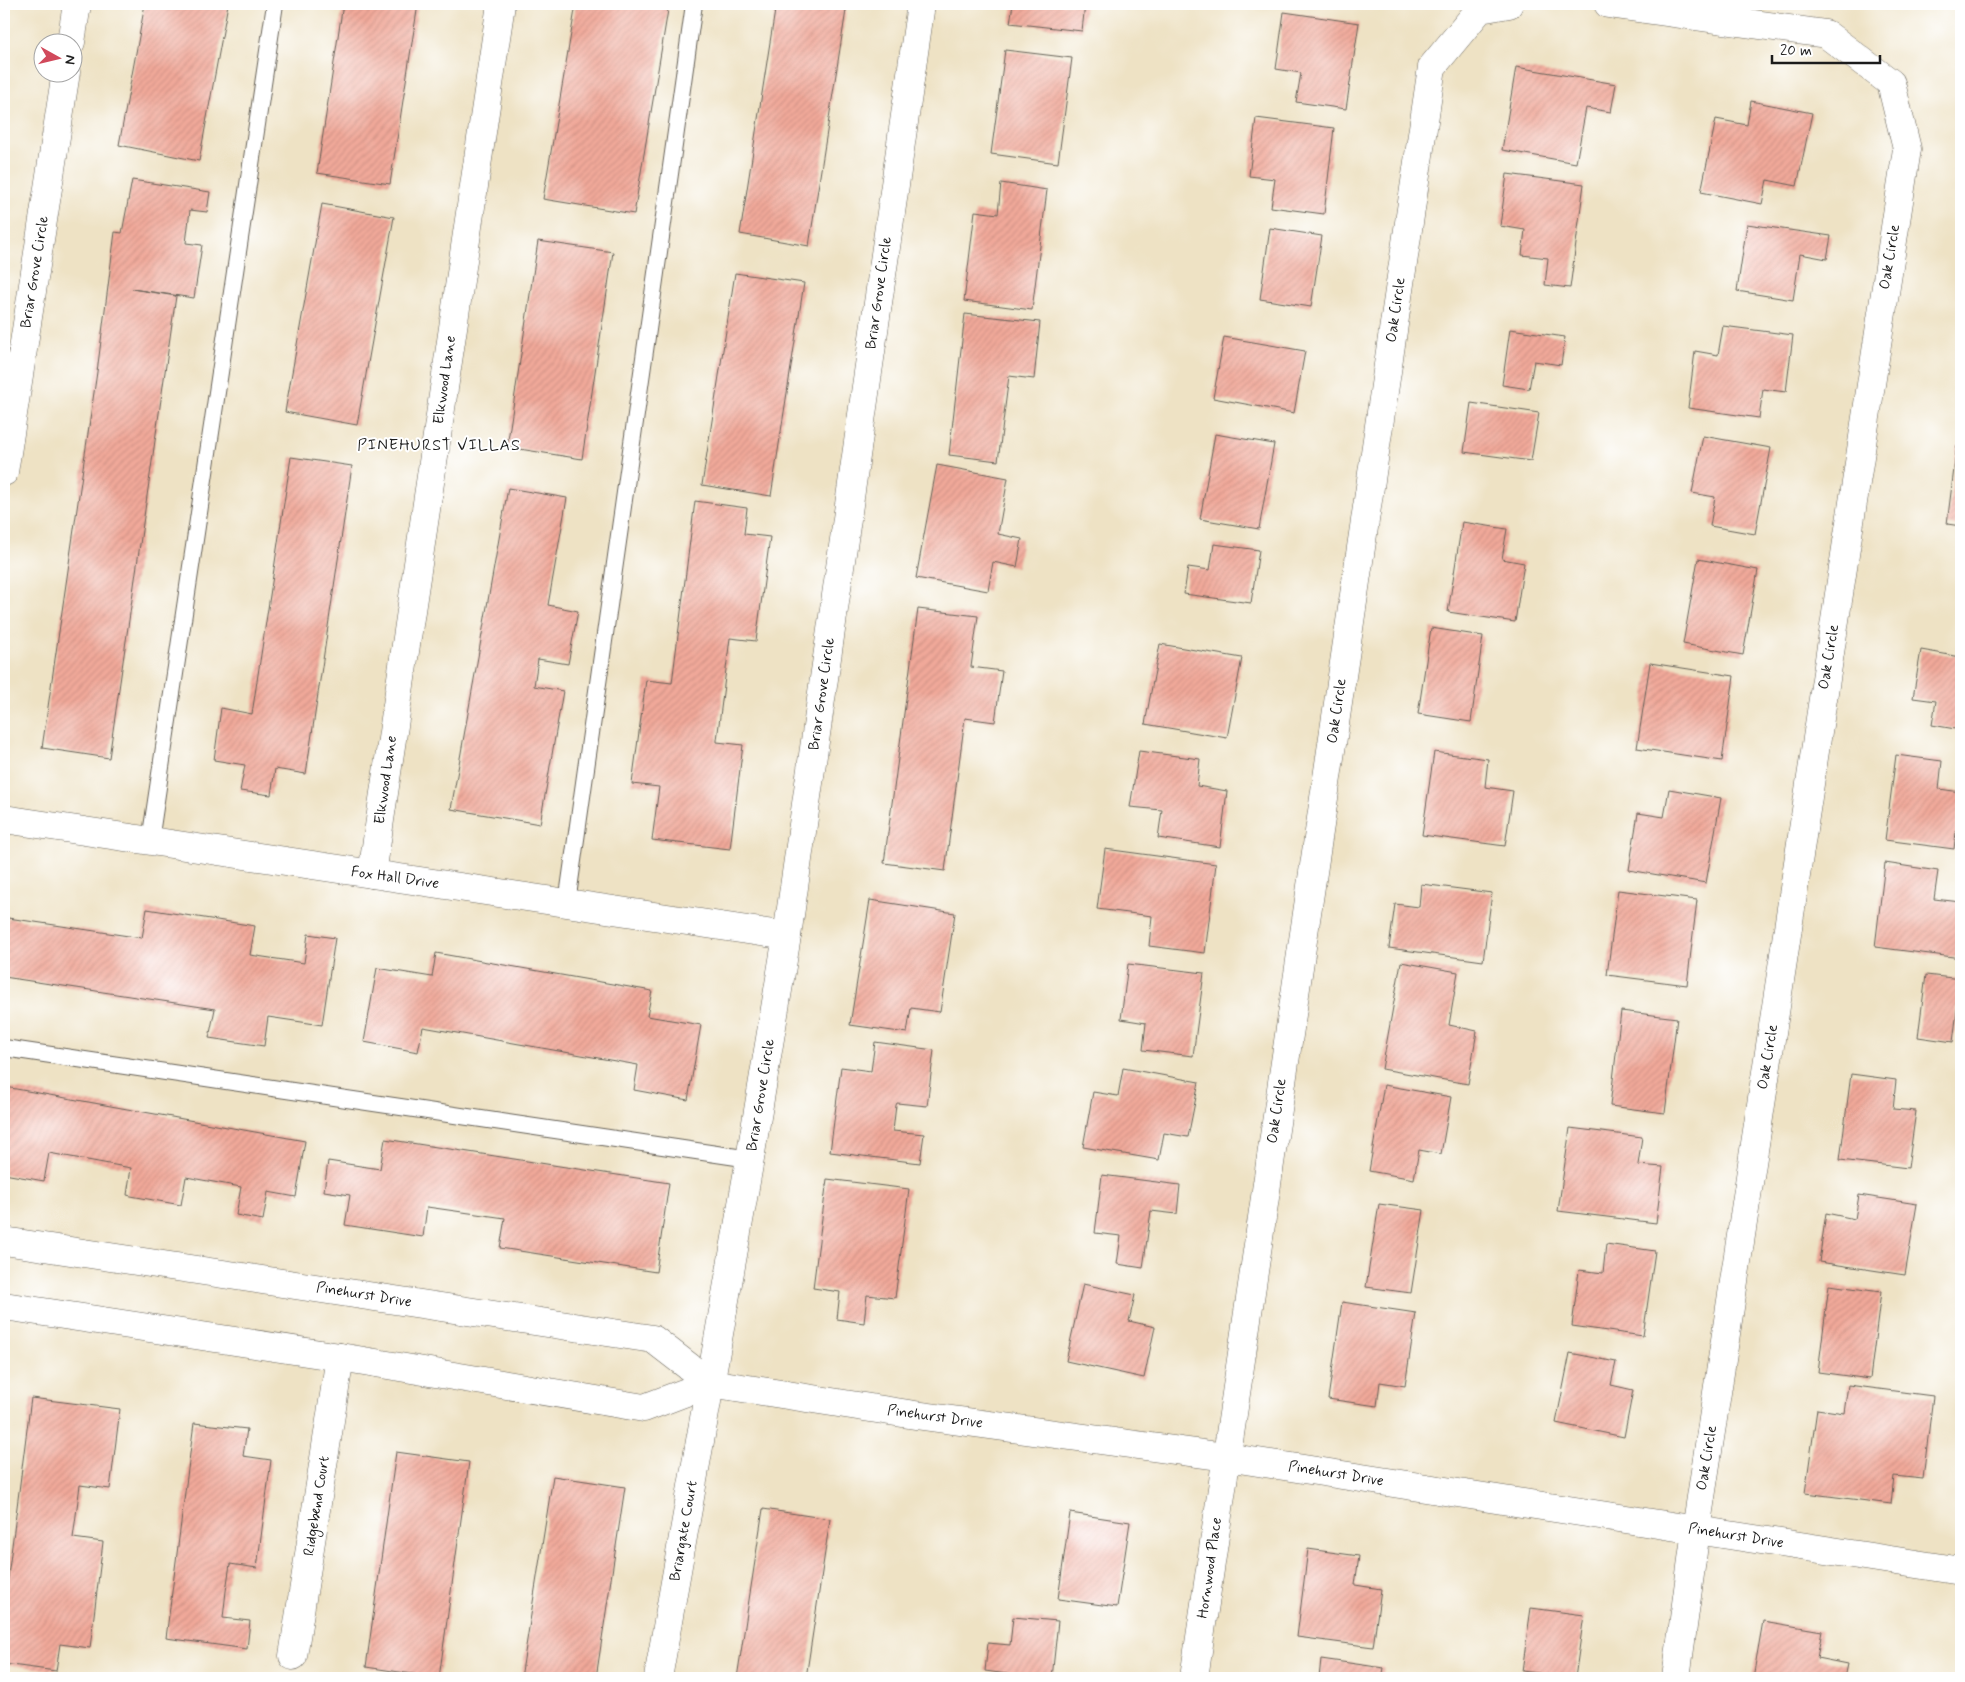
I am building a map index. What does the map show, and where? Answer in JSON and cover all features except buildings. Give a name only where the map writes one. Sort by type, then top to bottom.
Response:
[{"type":"street","points":[[73,32],[77,4]]},
{"type":"street","name":"Elkwood Lane","points":[[372,874],[501,4]]},
{"type":"street","name":"Briar Grove Circle","points":[[710,1383],[787,936],[921,4]]},
{"type":"street","name":"Oak Circle","points":[[1226,1458],[1432,67],[1480,9],[1509,4]]},
{"type":"street","name":"Oak Circle","points":[[1608,4],[1826,34],[1891,83],[1907,149],[1696,1530],[1676,1678]]},
{"type":"street","name":"Briar Grove Circle","points":[[4,472],[64,82]]},
{"type":"street","name":"Fox Hall Drive","points":[[4,819],[787,936]]},
{"type":"street","name":"Pinehurst Drive","points":[[4,1242],[653,1339],[710,1383],[914,1415],[1226,1458],[1961,1571]]},
{"type":"street","name":"Pinehurst Drive","points":[[4,1306],[340,1356],[644,1408],[710,1383]]},
{"type":"street","name":"Ridgebend Court","points":[[293,1656],[340,1356]]},
{"type":"street","name":"Briargate Court","points":[[658,1678],[710,1383]]},
{"type":"street","name":"Hornwood Place","points":[[1194,1678],[1226,1458]]},
{"type":"lane","points":[[150,841],[275,4]]},
{"type":"lane","points":[[568,903],[694,4]]},
{"type":"lane","points":[[4,1048],[750,1159]]},
{"type":"district","name":"PINEHURST VILLAS","points":[[439,445]]}]
